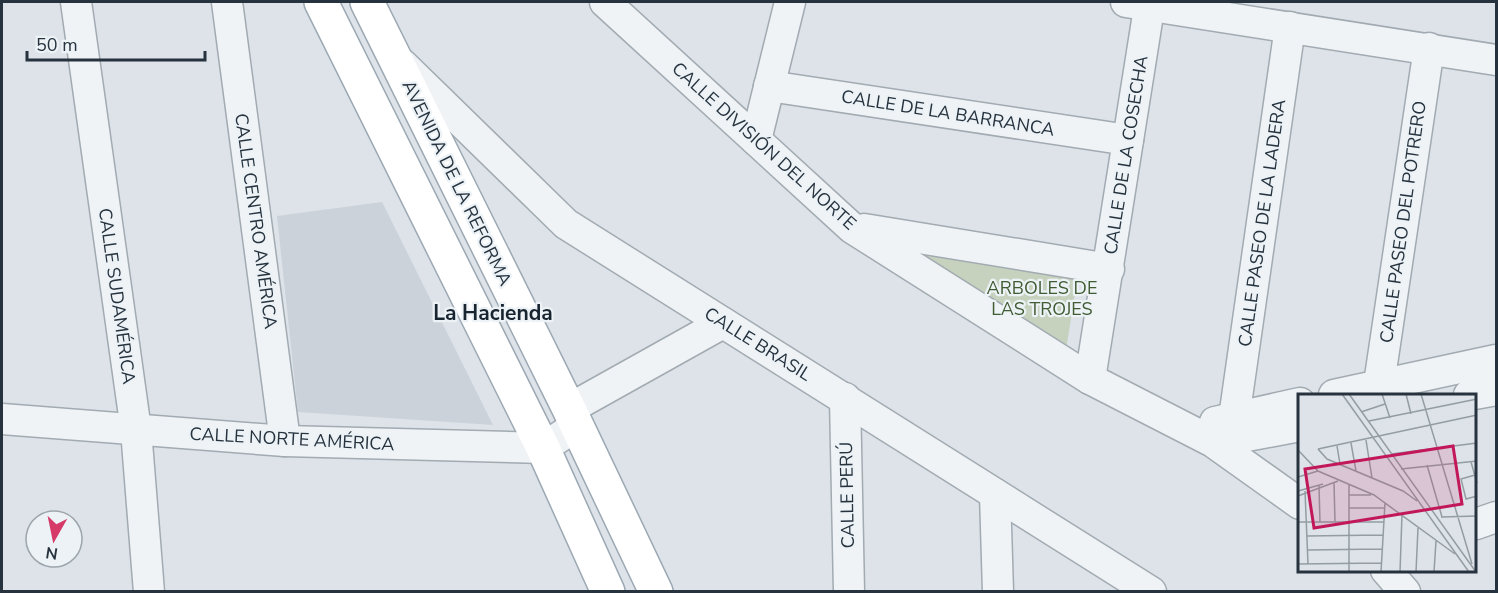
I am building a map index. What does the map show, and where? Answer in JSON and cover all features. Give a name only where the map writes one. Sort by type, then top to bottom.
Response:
[{"type":"main road","points":[[321,2],[543,448],[608,591]]},
{"type":"main road","name":"AVENIDA DE LA REFORMA","points":[[367,2],[656,591]]},
{"type":"street","name":"CALLE SUDAMÉRICA","points":[[76,2],[136,430],[149,591]]},
{"type":"street","name":"CALLE CENTRO AMÉRICA","points":[[227,2],[285,441]]},
{"type":"street","name":"CALLE DIVISIÓN DEL NORTE","points":[[606,2],[852,228],[1090,379],[1213,442],[1298,503]]},
{"type":"street","points":[[756,140],[790,2]]},
{"type":"street","points":[[1142,3],[1497,60]]},
{"type":"street","name":"CALLE DE LA COSECHA","points":[[1090,379],[1128,140],[1142,3]]},
{"type":"street","name":"CALLE PASEO DE LA LADERA","points":[[1234,418],[1290,27]]},
{"type":"street","name":"CALLE PASEO DEL POTRERO","points":[[1382,390],[1429,48]]},
{"type":"street","name":"CALLE BRASIL","points":[[395,58],[566,224],[845,398],[1145,590]]},
{"type":"street","name":"CALLE DE LA BARRANCA","points":[[769,86],[1128,140]]},
{"type":"street","points":[[852,228],[1109,269]]},
{"type":"street","points":[[543,448],[573,418],[723,323]]},
{"type":"street","points":[[1344,394],[1382,390],[1497,360]]},
{"type":"street","points":[[1475,394],[1497,390]]},
{"type":"street","name":"CALLE PERÚ","points":[[845,398],[849,591]]},
{"type":"street","points":[[1186,429],[1298,403]]},
{"type":"street","name":"CALLE NORTE AMÉRICA","points":[[2,419],[285,441],[543,448]]},
{"type":"street","points":[[1213,442],[1298,426]]},
{"type":"street","points":[[995,494],[998,591]]},
{"type":"street","points":[[1477,524],[1497,517]]},
{"type":"street","points":[[1388,572],[1405,591]]},
{"type":"shaded area","points":[[382,202],[493,425],[298,412],[277,216]]},
{"type":"green space","name":"ARBOLES DE LAS TROJES","points":[[874,235],[1078,274],[1066,350]]},
{"type":"district","name":"La Hacienda","points":[[493,313]]}]
